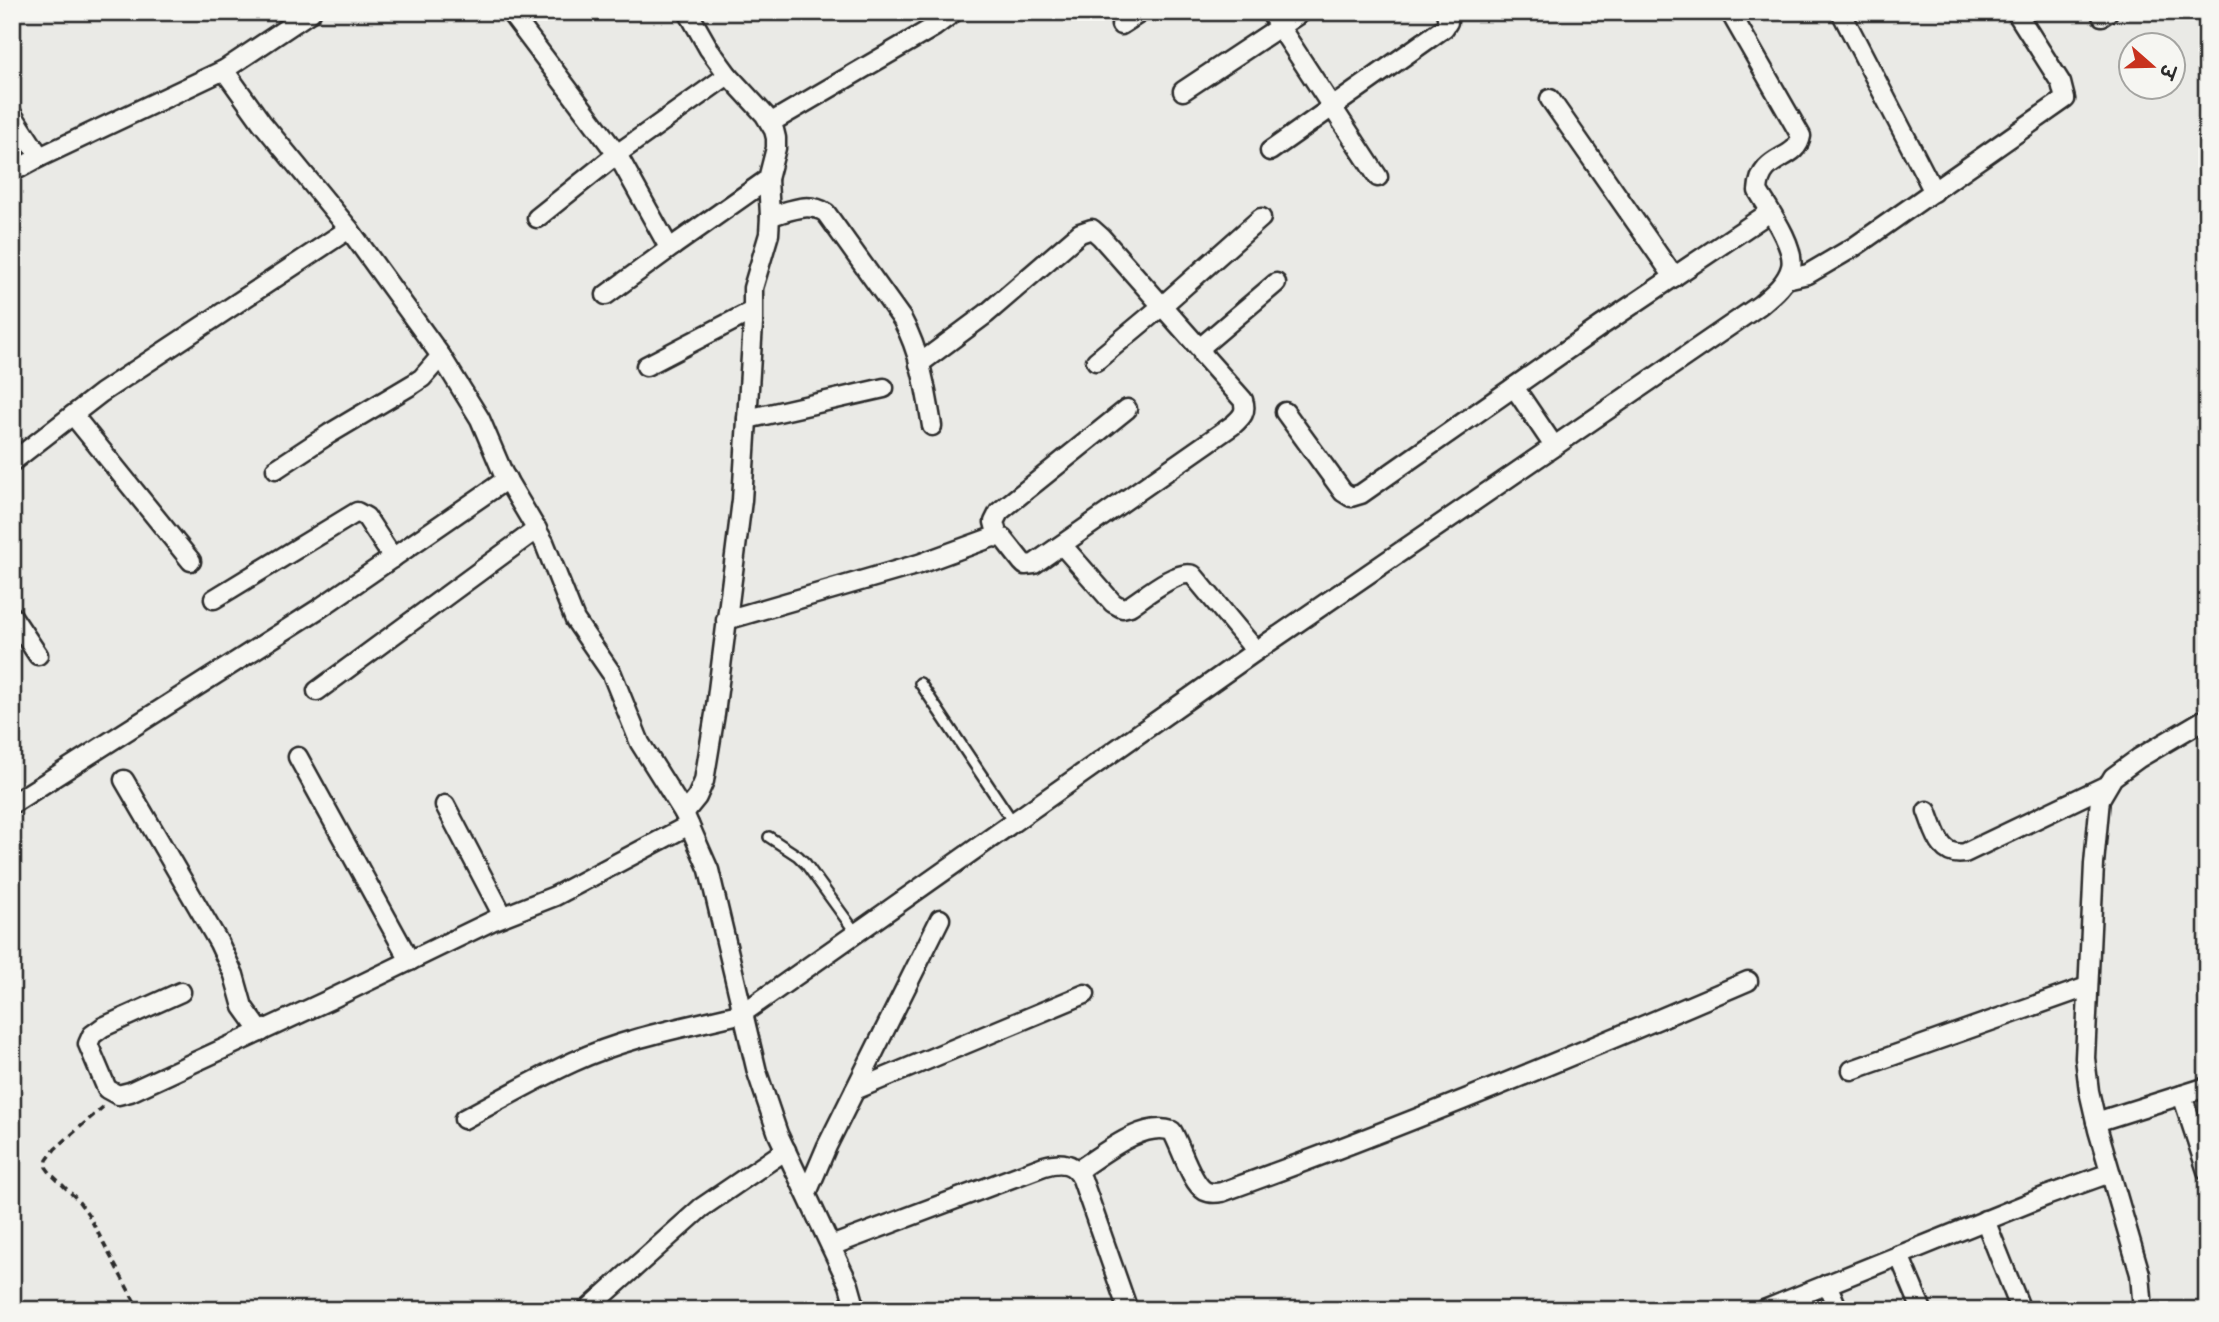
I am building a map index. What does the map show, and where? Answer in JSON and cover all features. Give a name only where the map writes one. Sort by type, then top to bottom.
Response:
[{"type":"street","points":[[12,172],[224,70],[311,12]]},
{"type":"street","points":[[510,12],[617,154],[663,240],[673,246]]},
{"type":"street","points":[[181,992],[103,1027],[92,1035],[88,1044],[107,1089],[118,1095],[130,1092],[503,916],[555,896],[687,820],[704,781],[717,704],[737,546],[747,419],[753,288],[768,234],[768,178],[776,148],[776,138],[770,122],[728,75],[709,49],[688,12]]},
{"type":"street","points":[[770,122],[934,27],[954,12]]},
{"type":"street","points":[[1121,25],[1141,12]]},
{"type":"street","points":[[1270,12],[1378,177]]},
{"type":"street","points":[[1182,91],[1301,12]]},
{"type":"street","points":[[1270,151],[1444,28],[1447,22],[1446,12]]},
{"type":"street","points":[[464,1119],[574,1061],[641,1037],[743,1013],[1256,651],[1760,305],[1786,279],[1792,265],[1791,251],[1758,191],[1758,180],[1771,163],[1800,143],[1801,136],[1730,12]]},
{"type":"street","points":[[1842,12],[1934,192]]},
{"type":"street","points":[[1786,279],[1808,274],[1854,247],[2065,99],[2061,83],[2016,12]]},
{"type":"street","points":[[224,70],[262,123],[349,229],[441,356],[480,419],[507,479],[544,541],[575,620],[612,674],[640,743],[687,820],[709,870],[757,1072],[778,1134],[849,1285],[856,1310]]},
{"type":"street","points":[[537,218],[617,154],[728,75]]},
{"type":"street","points":[[1550,99],[1674,276]]},
{"type":"street","points":[[12,114],[40,157]]},
{"type":"street","points":[[607,295],[768,178]]},
{"type":"street","points":[[770,216],[810,206],[825,213],[910,334],[932,426]]},
{"type":"street","points":[[1285,412],[1343,492],[1351,497],[1361,494],[1770,212]]},
{"type":"street","points":[[1097,360],[1261,218]]},
{"type":"street","points":[[12,462],[101,393],[349,229]]},
{"type":"street","points":[[726,620],[919,564],[998,537],[1007,540],[1025,565],[1034,565],[1212,441],[1243,416],[1245,407],[1243,400],[1202,351],[1091,229],[1086,229],[986,314],[919,364]]},
{"type":"street","points":[[1202,351],[1204,343],[1276,283]]},
{"type":"street","points":[[646,366],[752,311]]},
{"type":"street","points":[[276,469],[422,378],[441,356]]},
{"type":"street","points":[[1514,387],[1554,446]]},
{"type":"street","points":[[747,419],[884,388]]},
{"type":"street","points":[[998,537],[993,522],[999,512],[1127,409]]},
{"type":"street","points":[[74,415],[191,561]]},
{"type":"street","points":[[12,804],[239,661],[507,479]]},
{"type":"street","points":[[214,599],[357,512],[366,517],[393,558]]},
{"type":"street","points":[[317,691],[537,530]]},
{"type":"street","points":[[1062,545],[1113,603],[1122,608],[1130,607],[1178,575],[1193,575],[1256,651]]},
{"type":"street","points":[[12,616],[38,655]]},
{"type":"street","points":[[2143,1310],[2140,1274],[2096,1122],[2085,1058],[2094,864],[2100,799],[2113,777],[2139,758],[2207,718]]},
{"type":"street","points":[[298,757],[410,961]]},
{"type":"street","points":[[124,780],[224,952],[243,1007],[261,1032]]},
{"type":"street","points":[[1927,811],[1939,842],[1946,851],[1956,855],[2107,785]]},
{"type":"street","points":[[446,805],[503,916]]},
{"type":"street","points":[[587,1310],[701,1208],[796,1171],[827,1146],[940,919]]},
{"type":"street","points":[[1078,1170],[1131,1137],[1152,1128],[1163,1128],[1172,1131],[1196,1182],[1204,1191],[1223,1192],[1561,1062],[1748,981]]},
{"type":"street","points":[[1852,1070],[2087,987]]},
{"type":"street","points":[[855,1090],[1085,995]]},
{"type":"street","points":[[2096,1122],[2207,1087]]},
{"type":"street","points":[[2182,1095],[2207,1171]]},
{"type":"street","points":[[831,1246],[1044,1166],[1058,1162],[1072,1165],[1078,1170],[1128,1310]]},
{"type":"street","points":[[1769,1309],[1985,1220],[2110,1173]]},
{"type":"street","points":[[1985,1220],[2021,1310]]},
{"type":"street","points":[[1899,1255],[1922,1310]]},
{"type":"street","points":[[1827,1284],[1838,1310]]},
{"type":"lane","points":[[919,683],[1013,822]]},
{"type":"lane","points":[[769,836],[806,864],[856,933]]},
{"type":"path","points":[[118,1095],[55,1149],[47,1160],[46,1167],[88,1214],[139,1310]]}]
